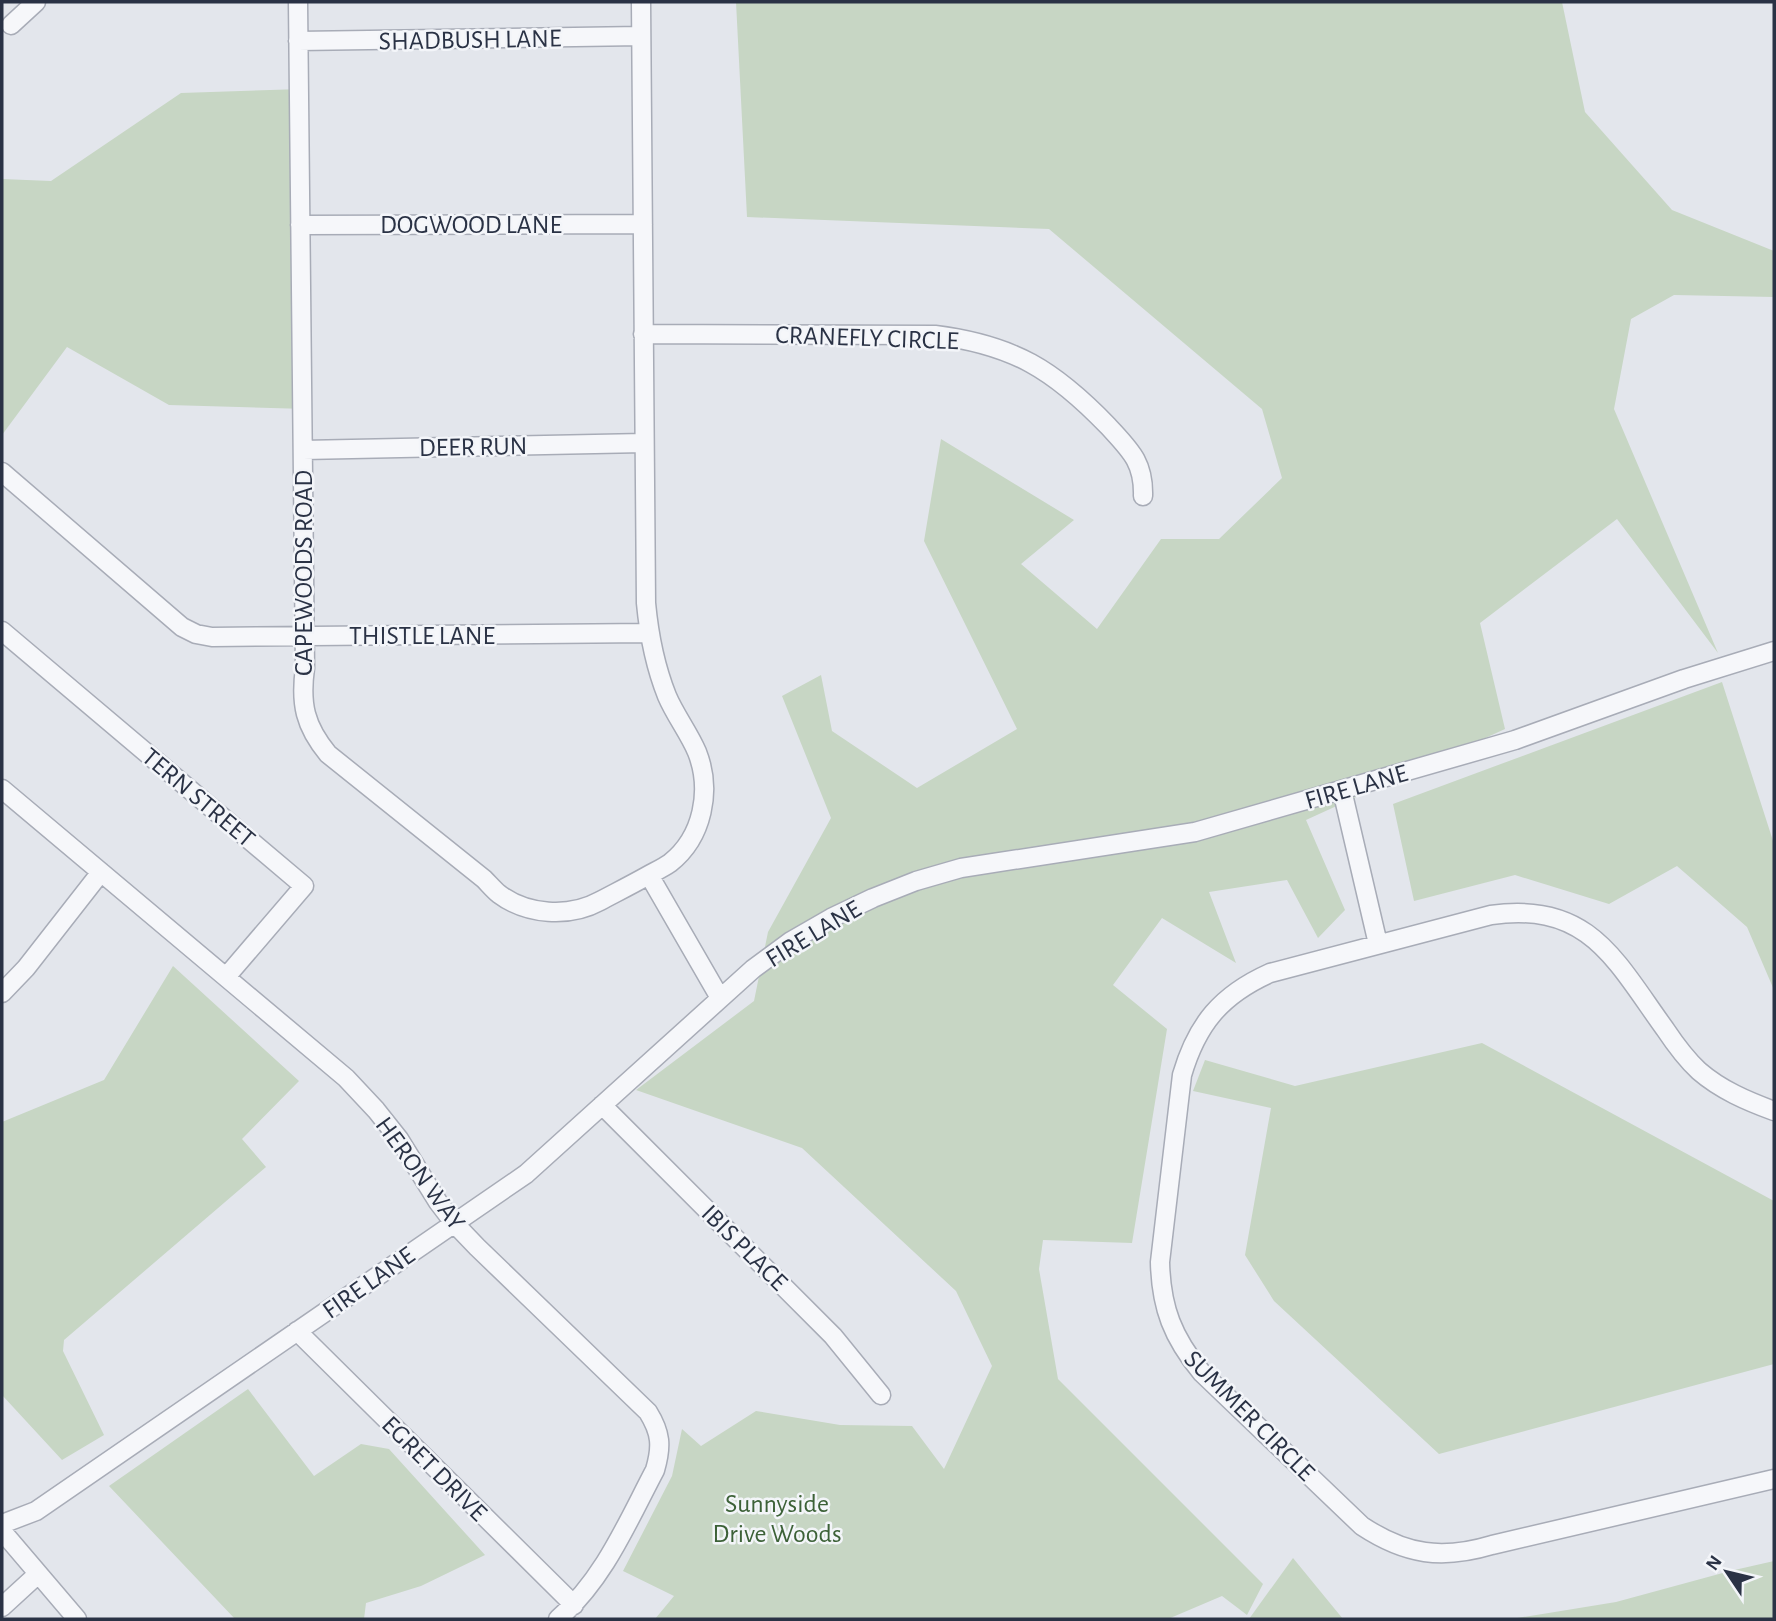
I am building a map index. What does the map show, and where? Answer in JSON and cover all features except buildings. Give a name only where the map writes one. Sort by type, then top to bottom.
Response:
[{"type":"street","points":[[11,25],[36,2]]},
{"type":"street","name":"CAPEWOODS ROAD","points":[[298,2],[303,704],[308,722],[328,754],[484,879],[499,894],[515,903],[552,912],[571,912],[592,906],[667,865],[688,844],[698,825],[705,788],[696,749],[668,697],[658,668],[649,633],[646,603],[641,2]]},
{"type":"street","name":"SHADBUSH LANE","points":[[298,41],[642,36]]},
{"type":"street","name":"DOGWOOD LANE","points":[[300,225],[643,224]]},
{"type":"street","name":"CRANEFLY CIRCLE","points":[[643,334],[935,335],[964,338],[993,346],[1049,373],[1085,403],[1132,452],[1144,481],[1143,496]]},
{"type":"street","name":"DEER RUN","points":[[303,450],[644,443]]},
{"type":"street","name":"THISTLE LANE","points":[[2,472],[182,627],[212,638],[649,633]]},
{"type":"street","name":"TERN STREET","points":[[2,631],[303,886],[226,977]]},
{"type":"street","name":"FIRE LANE","points":[[2,1524],[36,1511],[526,1174],[753,969],[801,935],[862,902],[916,881],[961,868],[1195,832],[1515,740],[1684,678],[1774,651]]},
{"type":"street","name":"HERON WAY","points":[[2,789],[346,1078],[398,1139],[454,1223],[648,1412],[656,1425],[660,1440],[655,1469],[593,1583],[558,1619]]},
{"type":"street","points":[[1342,790],[1378,944]]},
{"type":"street","points":[[2,993],[26,968],[101,872]]},
{"type":"street","points":[[649,875],[720,998]]},
{"type":"street","name":"SUMMER CIRCLE","points":[[1774,1111],[1719,1087],[1697,1070],[1612,955],[1577,926],[1534,913],[1491,915],[1270,973],[1250,982],[1228,997],[1199,1031],[1188,1052],[1182,1075],[1160,1262],[1160,1286],[1174,1333],[1202,1373],[1362,1526],[1402,1547],[1424,1553],[1471,1551],[1774,1479]]},
{"type":"street","name":"IBIS PLACE","points":[[602,1105],[833,1336],[881,1395]]},
{"type":"street","name":"EGRET DRIVE","points":[[297,1331],[574,1605]]},
{"type":"street","points":[[2,1531],[77,1619]]},
{"type":"street","points":[[2,1607],[38,1574]]},
{"type":"green space","name":"Sunnyside Drive Woods","points":[[736,2],[1562,2],[1585,112],[1672,210],[1774,251],[1774,297],[1674,295],[1631,319],[1614,409],[1718,653],[1617,519],[1480,623],[1505,729],[1306,820],[1345,910],[1318,938],[1287,880],[1209,892],[1236,963],[1162,918],[1113,985],[1167,1029],[1132,1243],[1043,1240],[1039,1269],[1058,1379],[1263,1584],[1247,1615],[1222,1596],[1168,1619],[655,1619],[674,1596],[623,1571],[672,1476],[682,1429],[701,1446],[756,1411],[840,1425],[912,1426],[944,1469],[992,1366],[956,1291],[802,1148],[636,1090],[754,1001],[768,932],[831,818],[782,696],[821,675],[832,731],[917,788],[1017,729],[924,541],[941,439],[1074,520],[1021,564],[1097,629],[1161,539],[1219,539],[1282,478],[1262,409],[1049,229],[747,217]]},
{"type":"green space","points":[[302,89],[306,409],[169,405],[67,347],[2,435],[2,179],[51,181],[181,93]]},
{"type":"green space","points":[[1722,682],[1774,844],[1774,990],[1747,927],[1677,866],[1609,904],[1515,875],[1414,901],[1393,804]]},
{"type":"green space","points":[[173,966],[299,1081],[242,1139],[266,1167],[64,1340],[63,1351],[104,1435],[62,1460],[2,1395],[2,1122],[104,1080]]},
{"type":"green space","points":[[1482,1043],[1774,1201],[1774,1364],[1439,1454],[1274,1301],[1245,1255],[1271,1108],[1193,1091],[1205,1060],[1295,1086]]},
{"type":"green space","points":[[248,1389],[314,1476],[361,1444],[389,1449],[485,1555],[421,1586],[366,1603],[364,1619],[235,1619],[109,1486]]},
{"type":"green space","points":[[1293,1558],[1343,1619],[1249,1619]]},
{"type":"green space","points":[[1774,1561],[1774,1619],[1511,1619],[1616,1602]]}]
